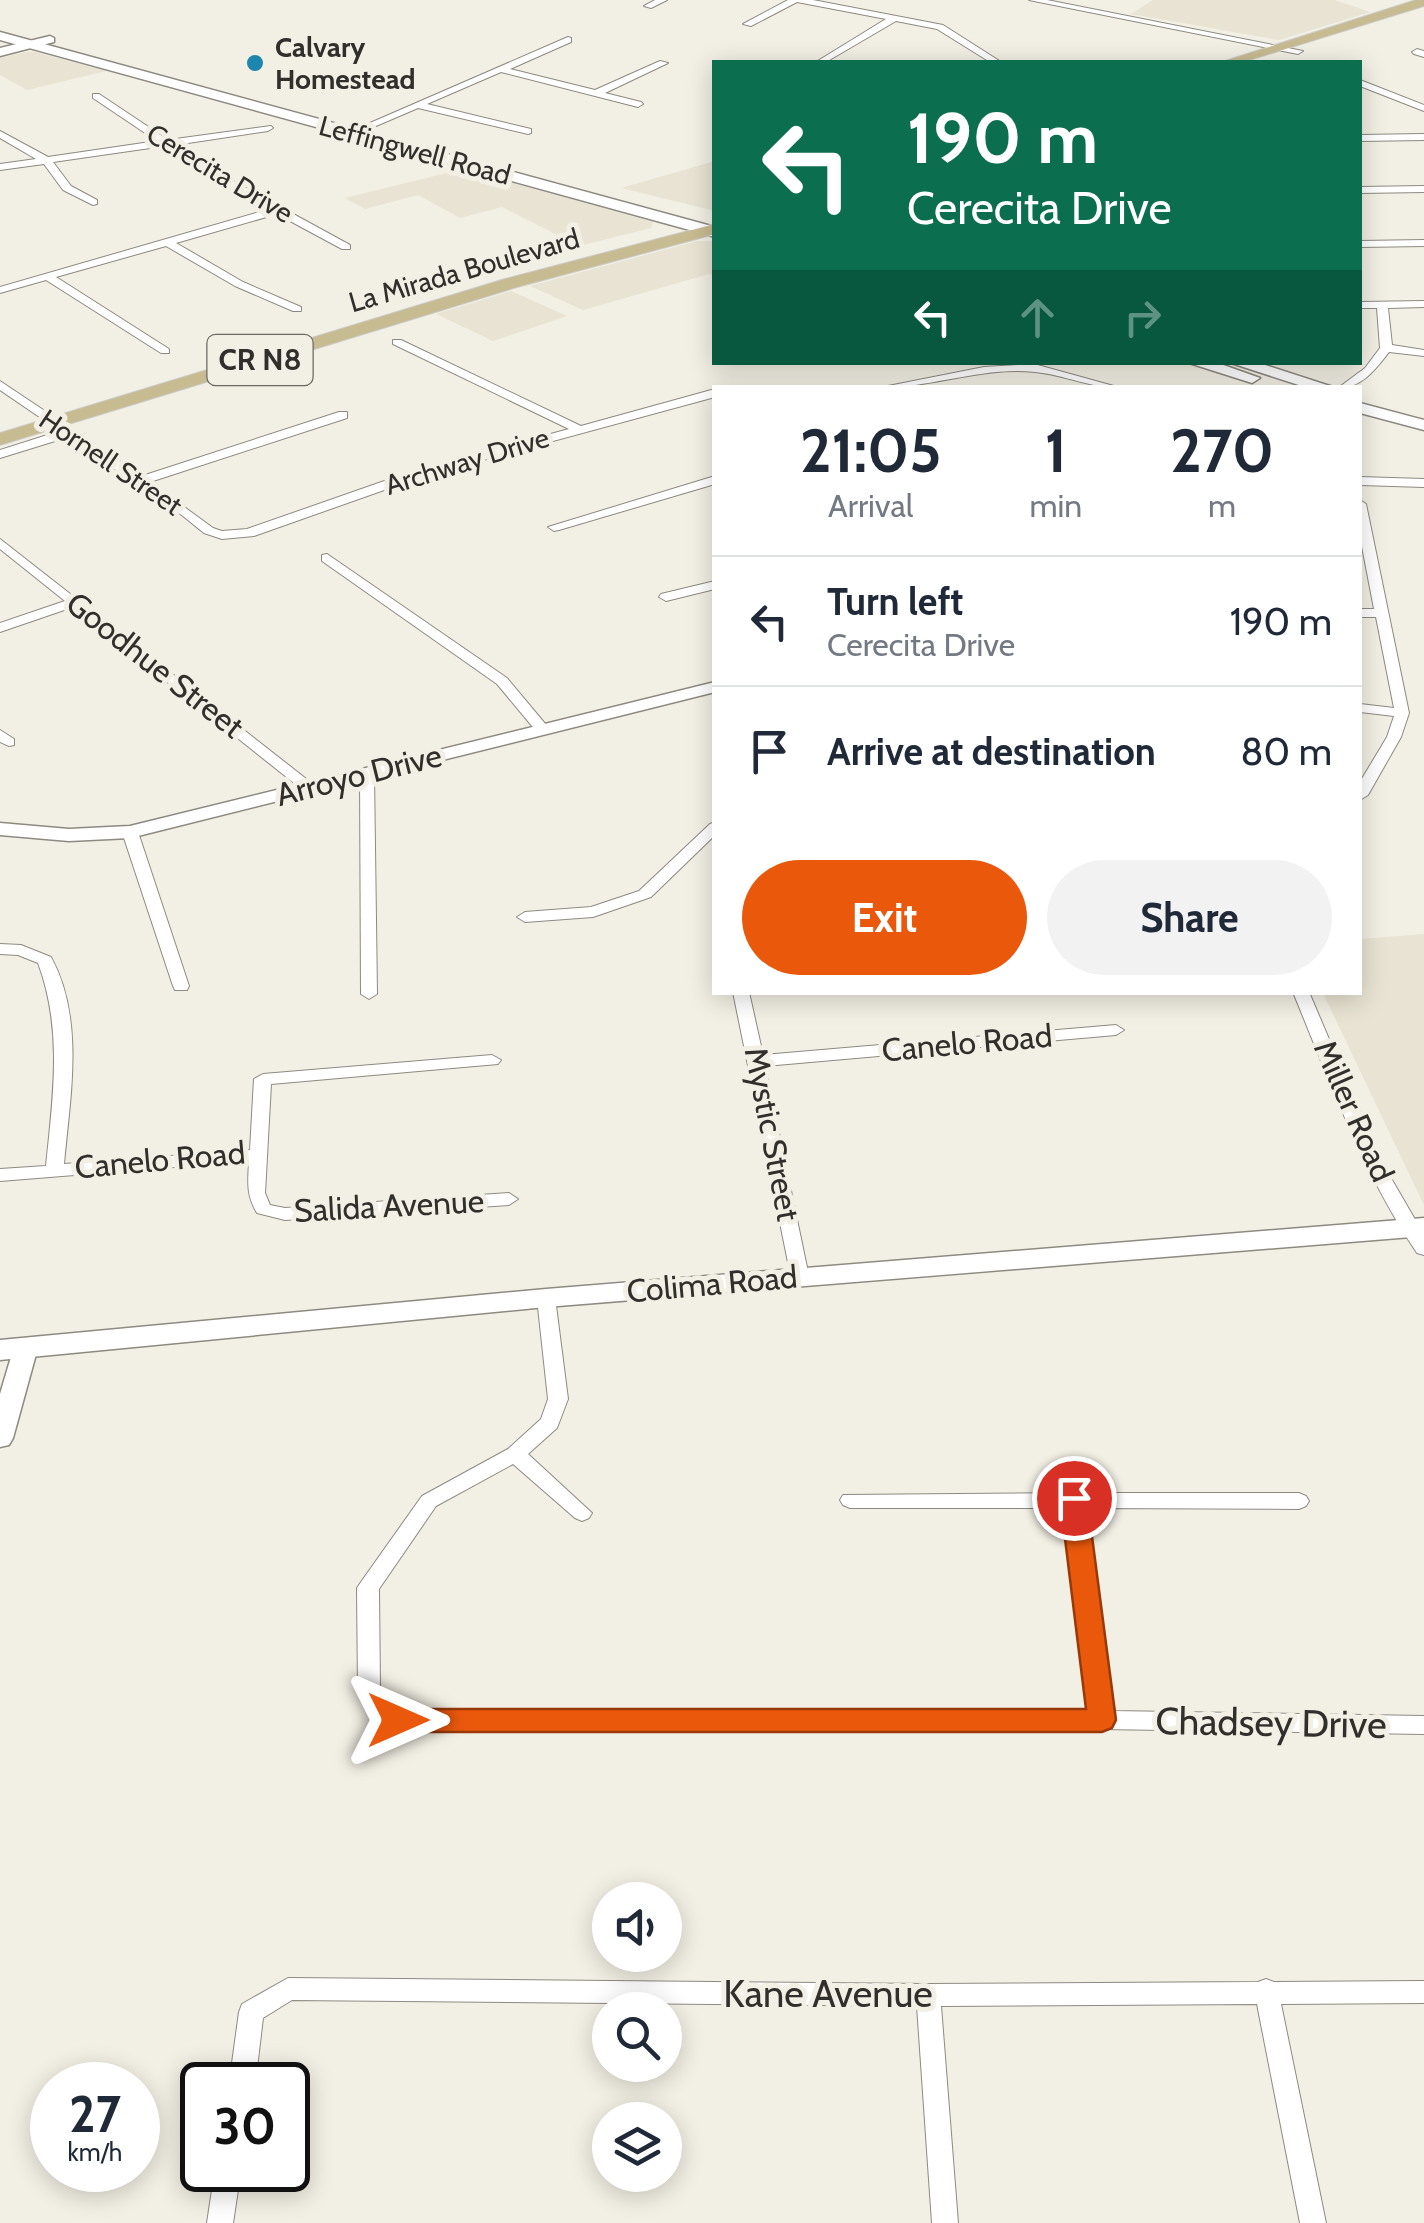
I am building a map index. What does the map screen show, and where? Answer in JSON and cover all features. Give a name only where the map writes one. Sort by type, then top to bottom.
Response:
[{"type":"main road","points":[[1236,60],[1424,2]]},
{"type":"main road","points":[[1266,60],[1424,11]]},
{"type":"main road","name":"Leffingwell Road","points":[[0,27],[360,130]]},
{"type":"main road","name":"Leffingwell Road","points":[[0,36],[710,225]]},
{"type":"main road","name":"La Mirada Boulevard","points":[[0,439],[710,225]]},
{"type":"main road","points":[[1205,365],[1275,385]]},
{"type":"main road","points":[[1247,365],[1317,385]]},
{"type":"main road","points":[[1362,397],[1424,414]]},
{"type":"main road","points":[[1362,409],[1424,425]]},
{"type":"main road","points":[[1362,418],[1397,418]]},
{"type":"main road","name":"La Mirada Boulevard","points":[[0,426],[54,423]]},
{"type":"main road","name":"Colima Road","points":[[13,1349],[800,1277],[1419,1235]]},
{"type":"street","points":[[648,6],[663,0]]},
{"type":"street","points":[[748,24],[797,0],[940,28],[993,60]]},
{"type":"street","points":[[1033,0],[1298,50]]},
{"type":"street","points":[[1072,7],[1084,0]]},
{"type":"street","points":[[823,60],[895,18]]},
{"type":"street","points":[[0,52],[50,40]]},
{"type":"street","points":[[360,130],[568,40]]},
{"type":"street","points":[[596,93],[663,63]]},
{"type":"street","points":[[500,69],[638,104]]},
{"type":"street","points":[[1362,84],[1424,108]]},
{"type":"street","name":"Cerecita Drive","points":[[96,96],[170,142],[208,172],[346,246]]},
{"type":"street","points":[[418,104],[528,131]]},
{"type":"street","points":[[0,167],[268,128]]},
{"type":"street","points":[[0,134],[46,160],[68,188],[93,202]]},
{"type":"street","points":[[1362,138],[1424,137]]},
{"type":"street","points":[[1362,190],[1424,189]]},
{"type":"street","points":[[0,290],[278,210]]},
{"type":"street","points":[[169,242],[238,284],[296,309]]},
{"type":"street","points":[[1362,244],[1424,243]]},
{"type":"street","points":[[48,277],[165,351]]},
{"type":"street","points":[[1362,305],[1424,304]]},
{"type":"street","points":[[1348,385],[1368,370],[1386,348],[1382,305]]},
{"type":"street","points":[[396,342],[577,428]]},
{"type":"street","points":[[1386,348],[1424,352]]},
{"type":"street","points":[[903,385],[1034,368],[1103,385]]},
{"type":"street","name":"Hornell Street","points":[[0,384],[188,513],[205,532],[222,538]]},
{"type":"street","name":"Archway Drive","points":[[222,538],[249,533],[417,474],[712,394]]},
{"type":"street","points":[[139,480],[344,415]]},
{"type":"street","name":"La Mirada Boulevard","points":[[0,454],[54,423]]},
{"type":"street","points":[[554,527],[712,481]]},
{"type":"street","points":[[1362,481],[1424,483]]},
{"type":"street","points":[[1362,513],[1402,713],[1394,736],[1362,792]]},
{"type":"street","name":"Goodhue Street","points":[[0,543],[309,788]]},
{"type":"street","points":[[327,558],[502,681],[542,729]]},
{"type":"street","points":[[666,597],[712,586]]},
{"type":"street","points":[[0,628],[75,602]]},
{"type":"street","points":[[1362,612],[1384,613]]},
{"type":"street","name":"Arroyo Drive","points":[[0,829],[68,835],[130,832],[712,688]]},
{"type":"street","points":[[1362,708],[1402,713]]},
{"type":"street","points":[[367,774],[368,994]]},
{"type":"street","points":[[525,918],[593,912],[645,894],[712,830]]},
{"type":"street","points":[[130,832],[182,986]]},
{"type":"street","points":[[0,949],[21,950],[45,960],[54,978],[64,1042],[55,1170]]},
{"type":"street","name":"Mystic Street","points":[[742,995],[800,1277]]},
{"type":"street","name":"Miller Road","points":[[1303,995],[1419,1235]]},
{"type":"street","name":"Canelo Road","points":[[758,1061],[1116,1030]]},
{"type":"street","name":"Canelo Road","points":[[0,1175],[259,1155],[264,1080],[492,1060]]},
{"type":"street","name":"Salida Avenue","points":[[259,1155],[256,1193],[263,1209],[285,1214],[510,1199]]},
{"type":"street","points":[[546,1298],[558,1399],[550,1423],[516,1454],[582,1513]]},
{"type":"street","points":[[0,1438],[13,1349]]},
{"type":"street","name":"Chadsey Drive","points":[[516,1454],[428,1501],[368,1588],[368,1694],[398,1720],[1102,1720],[1424,1725]]},
{"type":"street","points":[[1074,1498],[1102,1720]]},
{"type":"street","points":[[850,1500],[1299,1501]]},
{"type":"street","name":"Kane Avenue","points":[[245,2062],[251,2012],[288,1989],[928,1995],[1424,1992]]},
{"type":"street","points":[[1266,1990],[1314,2223]]},
{"type":"street","points":[[928,1995],[945,2223]]},
{"type":"street","points":[[220,2223],[225,2192]]},
{"type":"shaded area","points":[[1153,0],[1335,0],[1370,12],[1279,40],[1131,14]]},
{"type":"shaded area","points":[[26,52],[106,71],[27,90],[0,75],[0,58]]},
{"type":"shaded area","points":[[712,162],[712,210],[621,188]]},
{"type":"shaded area","points":[[463,169],[653,222],[651,228],[579,246],[502,207],[460,218],[418,195],[365,209],[345,198]]},
{"type":"shaded area","points":[[697,241],[712,241],[712,275],[583,310],[530,286]]},
{"type":"shaded area","points":[[511,291],[567,316],[493,341],[436,314]]},
{"type":"shaded area","points":[[1424,934],[1424,1205],[1324,995],[1362,995],[1362,939]]},
{"type":"place","name":"Calvary Homestead","points":[[255,63]]},
{"type":"route","points":[[398,1720],[1102,1720],[1074,1498]]}]
